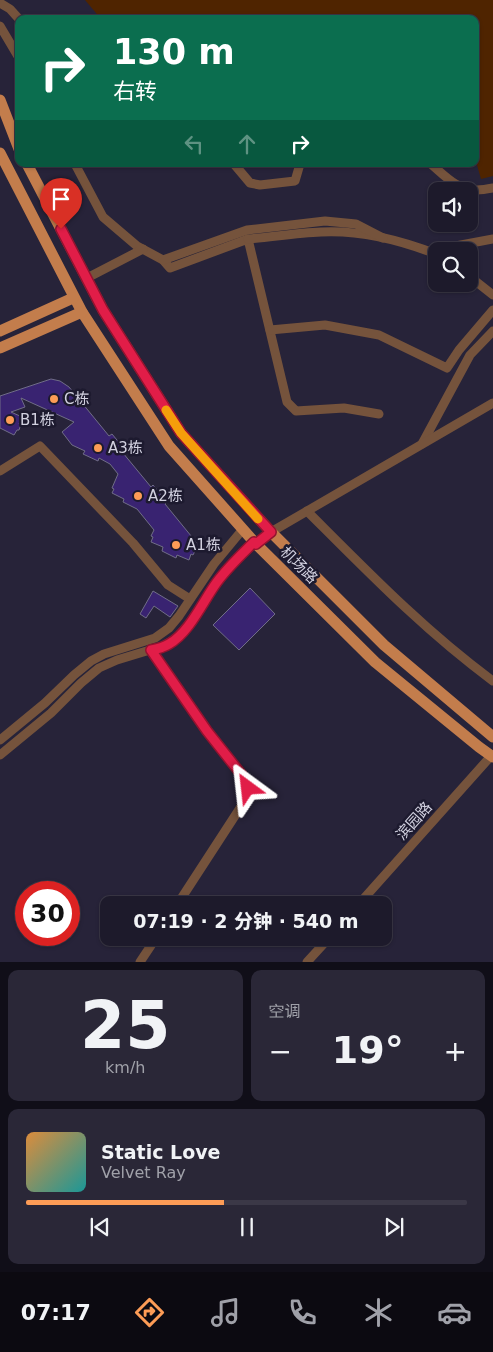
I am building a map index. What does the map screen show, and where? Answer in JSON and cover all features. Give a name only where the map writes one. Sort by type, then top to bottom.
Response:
[{"type":"main road","points":[[0,100],[15,139]]},
{"type":"main road","name":"机场路","points":[[0,153],[82,312],[169,446],[255,543],[375,662],[492,757]]},
{"type":"main road","name":"机场路","points":[[29,167],[103,310],[181,433],[271,532],[384,645],[493,737]]},
{"type":"main road","points":[[0,330],[74,298]]},
{"type":"main road","points":[[43,312],[50,326]]},
{"type":"main road","points":[[0,348],[82,312]]},
{"type":"street","points":[[0,3],[15,15]]},
{"type":"street","points":[[0,26],[15,51]]},
{"type":"street","points":[[77,167],[103,217],[137,246],[163,260],[170,268],[248,239],[321,232],[368,234],[412,244],[428,250]]},
{"type":"street","points":[[237,167],[250,183],[260,185],[294,181],[299,167]]},
{"type":"street","points":[[434,167],[447,179],[465,189],[493,188]]},
{"type":"street","points":[[163,260],[247,230],[324,221],[356,224],[383,238]]},
{"type":"street","points":[[248,239],[287,402],[296,410],[344,408],[379,414]]},
{"type":"street","points":[[478,242],[493,239]]},
{"type":"street","points":[[87,278],[143,249]]},
{"type":"street","points":[[478,283],[493,295]]},
{"type":"street","points":[[270,330],[325,325],[379,335],[447,368],[459,350],[493,310]]},
{"type":"street","points":[[421,445],[470,355],[493,330]]},
{"type":"street","points":[[0,755],[51,713],[96,671],[117,660],[169,644],[181,634],[222,576],[255,543],[493,403]]},
{"type":"street","points":[[0,471],[40,446],[133,543],[168,584],[190,599]]},
{"type":"street","points":[[307,511],[387,592],[426,627],[493,681]]},
{"type":"street","points":[[0,740],[45,703],[91,661],[104,654],[148,640],[164,632],[173,624],[220,556],[243,529]]},
{"type":"street","points":[[151,650],[207,731],[247,784],[247,793],[242,805],[183,896]]},
{"type":"street","name":"滨园路","points":[[366,896],[492,757]]},
{"type":"street","points":[[140,962],[151,946]]},
{"type":"street","points":[[307,962],[322,946]]},
{"type":"shaded area","points":[[85,0],[493,0],[493,176],[481,179],[478,167],[479,15],[98,15]]},
{"type":"building","points":[[51,379],[60,381],[69,387],[109,436],[112,434],[126,451],[123,453],[151,487],[153,485],[167,502],[165,504],[196,542],[194,548],[196,549],[193,555],[191,554],[189,560],[177,555],[176,558],[162,551],[163,547],[151,542],[154,530],[137,509],[123,502],[124,499],[112,493],[114,489],[112,488],[118,474],[110,464],[99,458],[98,461],[83,454],[85,451],[72,445],[62,432],[74,422],[21,398],[25,407],[11,412],[22,417],[19,430],[14,435],[0,428],[0,396]]},
{"type":"building","points":[[250,588],[275,614],[239,650],[213,625]]},
{"type":"building","points":[[153,591],[178,606],[170,617],[154,606],[146,618],[140,614]]},
{"type":"slow traffic","points":[[166,410],[181,433],[258,519]]},
{"type":"place","name":"C栋","points":[[54,399]]},
{"type":"place","name":"B1栋","points":[[10,420]]},
{"type":"place","name":"A3栋","points":[[98,448]]},
{"type":"place","name":"A2栋","points":[[138,496]]},
{"type":"place","name":"A1栋","points":[[176,545]]},
{"type":"route","points":[[61,229],[103,310],[181,433],[271,532],[256,544],[254,542],[228,568],[188,625],[176,638],[169,644],[151,650],[207,731],[245,779],[248,788]]}]
